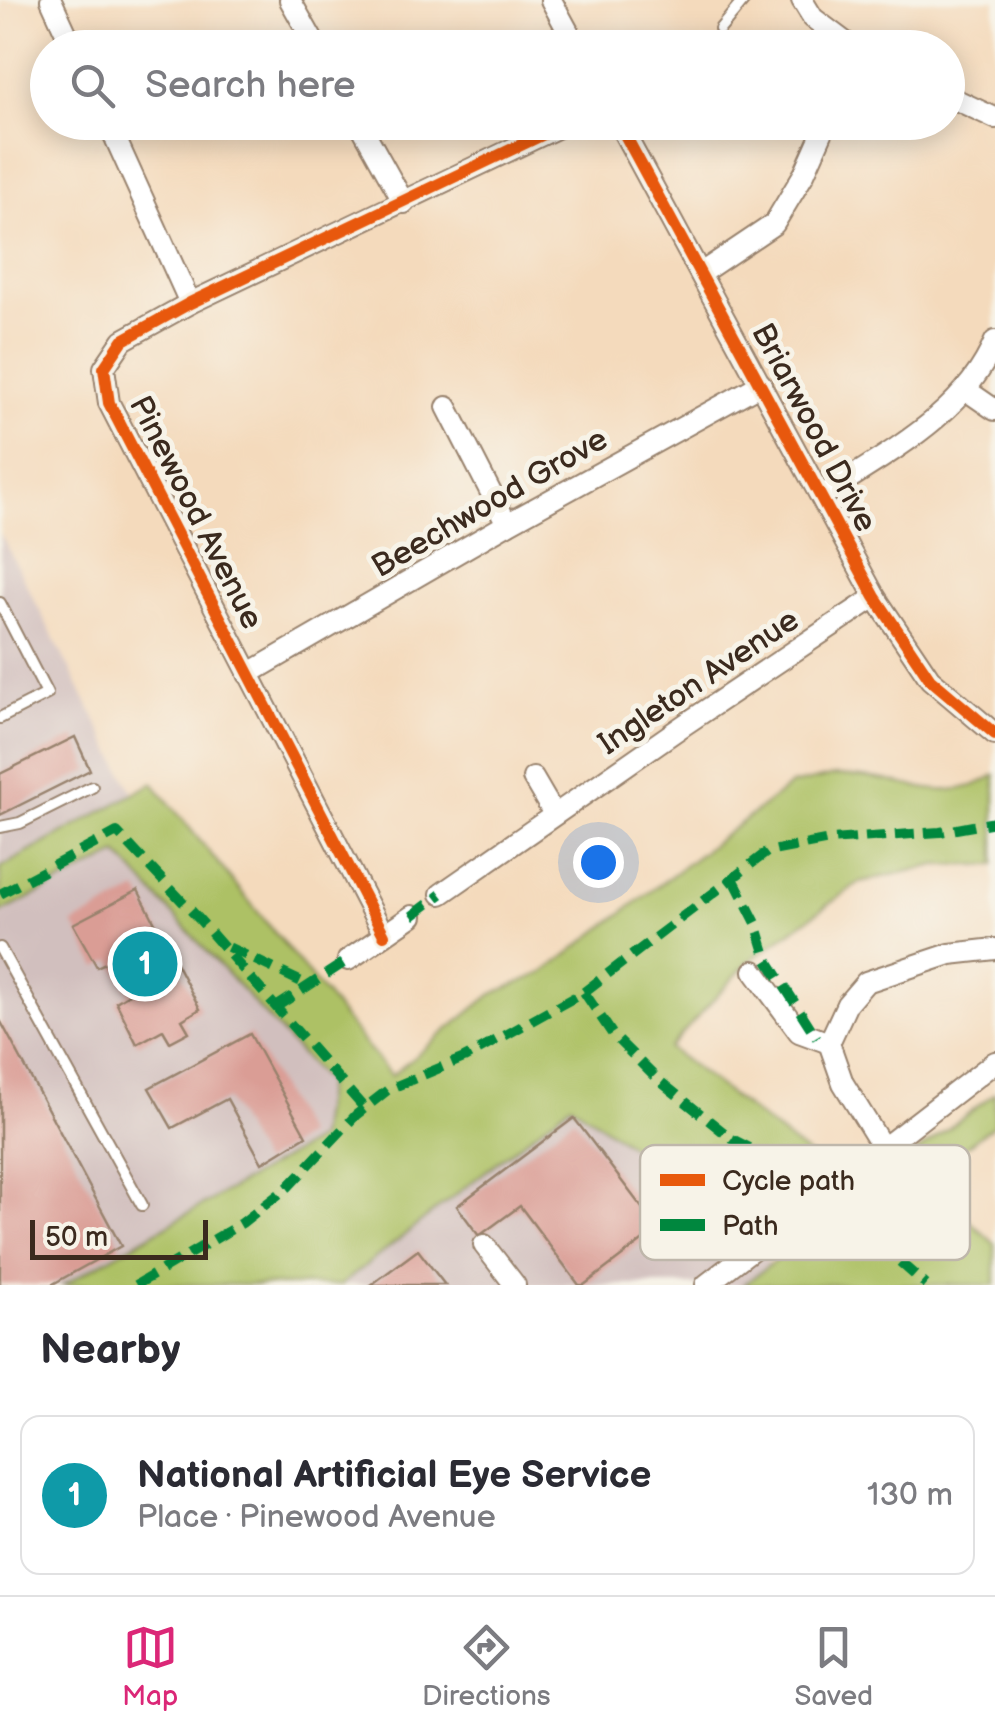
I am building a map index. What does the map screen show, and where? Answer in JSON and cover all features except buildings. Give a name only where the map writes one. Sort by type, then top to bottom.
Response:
[{"type":"street","points":[[51,0],[65,30]]},
{"type":"street","points":[[290,0],[307,30]]},
{"type":"street","points":[[551,0],[567,30]]},
{"type":"street","points":[[802,0],[813,18],[829,30]]},
{"type":"street","points":[[965,104],[995,118]]},
{"type":"street","points":[[116,140],[190,303]]},
{"type":"street","points":[[369,140],[404,203]]},
{"type":"street","name":"Pinewood Avenue","points":[[384,934],[109,403],[104,368],[123,340],[190,303],[532,140]]},
{"type":"street","name":"Briarwood Drive","points":[[628,140],[875,598],[930,679],[995,734]]},
{"type":"street","points":[[702,274],[774,224],[819,140]]},
{"type":"street","points":[[822,496],[930,424],[966,390],[995,341]]},
{"type":"street","name":"Beechwood Grove","points":[[248,674],[507,524],[761,384]]},
{"type":"street","points":[[966,390],[995,410]]},
{"type":"street","points":[[446,408],[507,524]]},
{"type":"street","name":"Ingleton Avenue","points":[[442,894],[875,598]]},
{"type":"street","points":[[532,778],[554,814]]},
{"type":"street","points":[[348,960],[412,916]]},
{"type":"street","points":[[882,1145],[843,1083],[829,1042],[847,1004],[866,982],[950,954],[995,949]]},
{"type":"street","points":[[754,971],[799,1032],[829,1042]]},
{"type":"street","points":[[888,1145],[995,1062]]},
{"type":"street","points":[[484,1245],[514,1285]]},
{"type":"street","points":[[706,1285],[738,1260]]},
{"type":"lane","points":[[720,29],[744,0]]},
{"type":"lane","points":[[0,602],[47,694],[0,718]]},
{"type":"lane","points":[[0,826],[20,823],[92,786]]},
{"type":"lane","points":[[0,948],[142,1205]]},
{"type":"shaded area","points":[[0,533],[134,794],[0,868]]},
{"type":"shaded area","points":[[117,854],[326,1082],[319,1139],[63,1285],[0,1285],[0,913]]},
{"type":"shaded area","points":[[572,1103],[640,1152],[640,1260],[769,1263],[743,1285],[341,1285]]},
{"type":"green space","points":[[836,775],[954,790],[995,775],[995,865],[937,865],[860,882],[748,962],[669,1048],[795,1145],[640,1145],[640,1153],[571,1104],[341,1285],[63,1285],[318,1139],[326,1082],[118,854],[0,913],[0,868],[153,783],[391,1076],[492,994],[543,973],[791,785]]},
{"type":"green space","points":[[995,1093],[995,1124],[968,1145],[927,1145]]},
{"type":"green space","points":[[970,1221],[995,1244],[995,1285],[743,1285],[776,1260],[970,1260]]},
{"type":"marked path","points":[[136,1285],[242,1223],[288,1187],[356,1115],[389,1089],[464,1058],[584,992],[767,852],[830,840],[940,832],[995,822]]},
{"type":"marked path","points":[[0,894],[117,832],[199,919],[365,1109]]},
{"type":"marked path","points":[[733,878],[756,923],[767,959],[817,1038]]},
{"type":"marked path","points":[[412,916],[441,894]]},
{"type":"marked path","points":[[228,947],[310,986]]},
{"type":"marked path","points":[[276,1007],[348,960]]},
{"type":"marked path","points":[[584,992],[613,1035],[656,1078],[744,1145]]},
{"type":"marked path","points":[[898,1260],[926,1285]]},
{"type":"cycle path","points":[[384,935],[109,403],[104,368],[123,340],[190,303],[531,140]]},
{"type":"cycle path","points":[[628,140],[875,597],[930,679],[995,734]]},
{"type":"place","name":"National Artificial Eye Service","points":[[145,964]]}]
